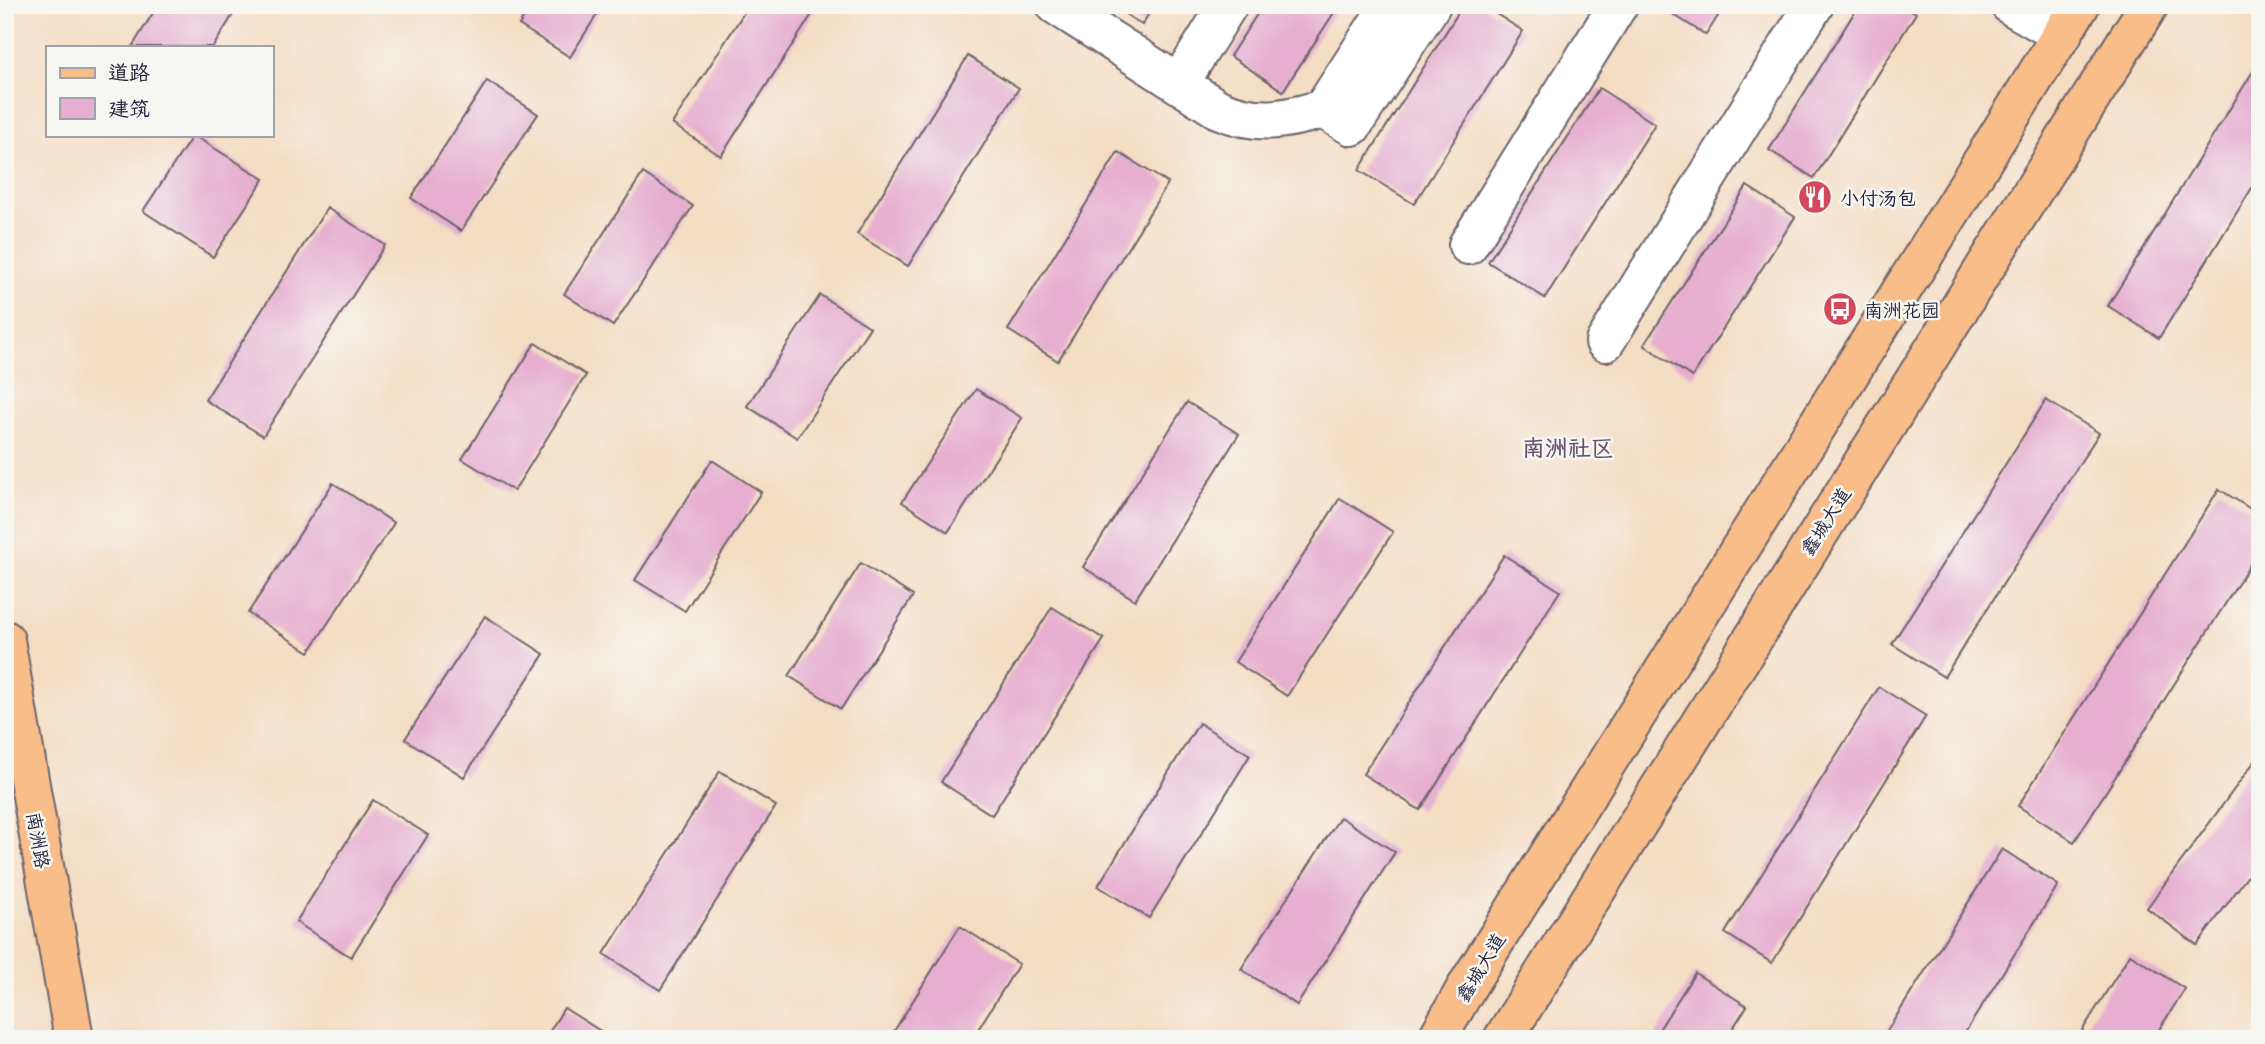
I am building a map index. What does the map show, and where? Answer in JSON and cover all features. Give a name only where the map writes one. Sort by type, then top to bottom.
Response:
[{"type":"main road","name":"鑫城大道","points":[[1503,1039],[2149,5]]},
{"type":"main road","name":"鑫城大道","points":[[1437,1039],[1476,971],[2071,14]]},
{"type":"main road","name":"南洲路","points":[[5,640],[74,1039]]},
{"type":"lane","points":[[1056,5],[1218,109],[1244,120],[1338,118]]},
{"type":"lane","points":[[1179,84],[1228,5]]},
{"type":"lane","points":[[1338,118],[1390,5]]},
{"type":"lane","points":[[1338,118],[1431,5]]},
{"type":"lane","points":[[1468,245],[1618,5]]},
{"type":"lane","points":[[1605,342],[1814,5]]},
{"type":"lane","points":[[2010,5],[2071,14]]},
{"type":"building","points":[[158,5],[239,5],[214,46],[133,46]]},
{"type":"building","points":[[532,5],[603,5],[570,57],[519,25]]},
{"type":"building","points":[[749,5],[818,5],[721,156],[672,124]]},
{"type":"building","points":[[1112,5],[1154,5],[1142,25]]},
{"type":"building","points":[[1263,5],[1339,5],[1283,91],[1230,56]]},
{"type":"building","points":[[1463,5],[1482,5],[1523,31],[1414,204],[1359,170]]},
{"type":"building","points":[[1658,5],[1725,5],[1706,35]]},
{"type":"building","points":[[1859,5],[1903,5],[1916,13],[1814,178],[1769,150]]},
{"type":"building","points":[[968,56],[1019,88],[908,266],[857,234]]},
{"type":"building","points":[[2260,60],[2260,175],[2159,338],[2108,306]]},
{"type":"building","points":[[487,81],[538,114],[461,231],[411,198]]},
{"type":"building","points":[[1599,88],[1655,124],[1545,298],[1488,262]]},
{"type":"building","points":[[192,136],[264,179],[213,257],[143,211]]},
{"type":"building","points":[[1118,152],[1168,183],[1058,361],[1008,330]]},
{"type":"building","points":[[643,173],[693,206],[613,326],[564,294]]},
{"type":"building","points":[[1747,186],[1795,217],[1692,377],[1644,345]]},
{"type":"building","points":[[327,208],[385,245],[263,436],[205,400]]},
{"type":"building","points":[[820,295],[870,327],[797,438],[747,406]]},
{"type":"building","points":[[535,343],[586,375],[514,491],[462,459]]},
{"type":"building","points":[[976,389],[1022,418],[948,532],[902,502]]},
{"type":"building","points":[[2046,400],[2099,433],[1944,677],[1892,644]]},
{"type":"building","points":[[1187,402],[1239,434],[1135,600],[1083,567]]},
{"type":"building","points":[[712,460],[761,492],[685,611],[635,580]]},
{"type":"building","points":[[333,483],[394,523],[309,652],[248,613]]},
{"type":"building","points":[[2219,489],[2260,515],[2260,549],[2074,842],[2018,806]]},
{"type":"building","points":[[1340,498],[1393,532],[1287,696],[1235,662]]},
{"type":"building","points":[[1504,555],[1560,591],[1420,810],[1363,774]]},
{"type":"building","points":[[861,563],[913,596],[841,709],[789,676]]},
{"type":"building","points":[[1052,607],[1104,639],[992,815],[941,782]]},
{"type":"building","points":[[485,616],[544,654],[464,777],[405,739]]},
{"type":"building","points":[[1879,687],[1926,716],[1772,963],[1725,933]]},
{"type":"building","points":[[1199,723],[1250,755],[1149,918],[1098,886]]},
{"type":"building","points":[[2260,754],[2260,859],[2197,945],[2147,908]]},
{"type":"building","points":[[720,771],[776,806],[660,990],[604,954]]},
{"type":"building","points":[[373,800],[428,835],[351,957],[296,922]]},
{"type":"building","points":[[1340,817],[1395,852],[1297,1005],[1241,969]]},
{"type":"building","points":[[2002,849],[2058,885],[1961,1039],[1882,1039]]},
{"type":"building","points":[[960,926],[1019,964],[972,1039],[889,1039]]},
{"type":"building","points":[[2130,954],[2185,989],[2153,1039],[2077,1039]]},
{"type":"building","points":[[1695,973],[1747,1006],[1726,1039],[1653,1039]]},
{"type":"building","points":[[564,1008],[613,1039],[545,1039]]},
{"type":"place","name":"小付汤包","points":[[1815,197]]},
{"type":"place","name":"南洲花园","points":[[1840,309]]},
{"type":"district","name":"南洲社区","points":[[1568,447]]}]
